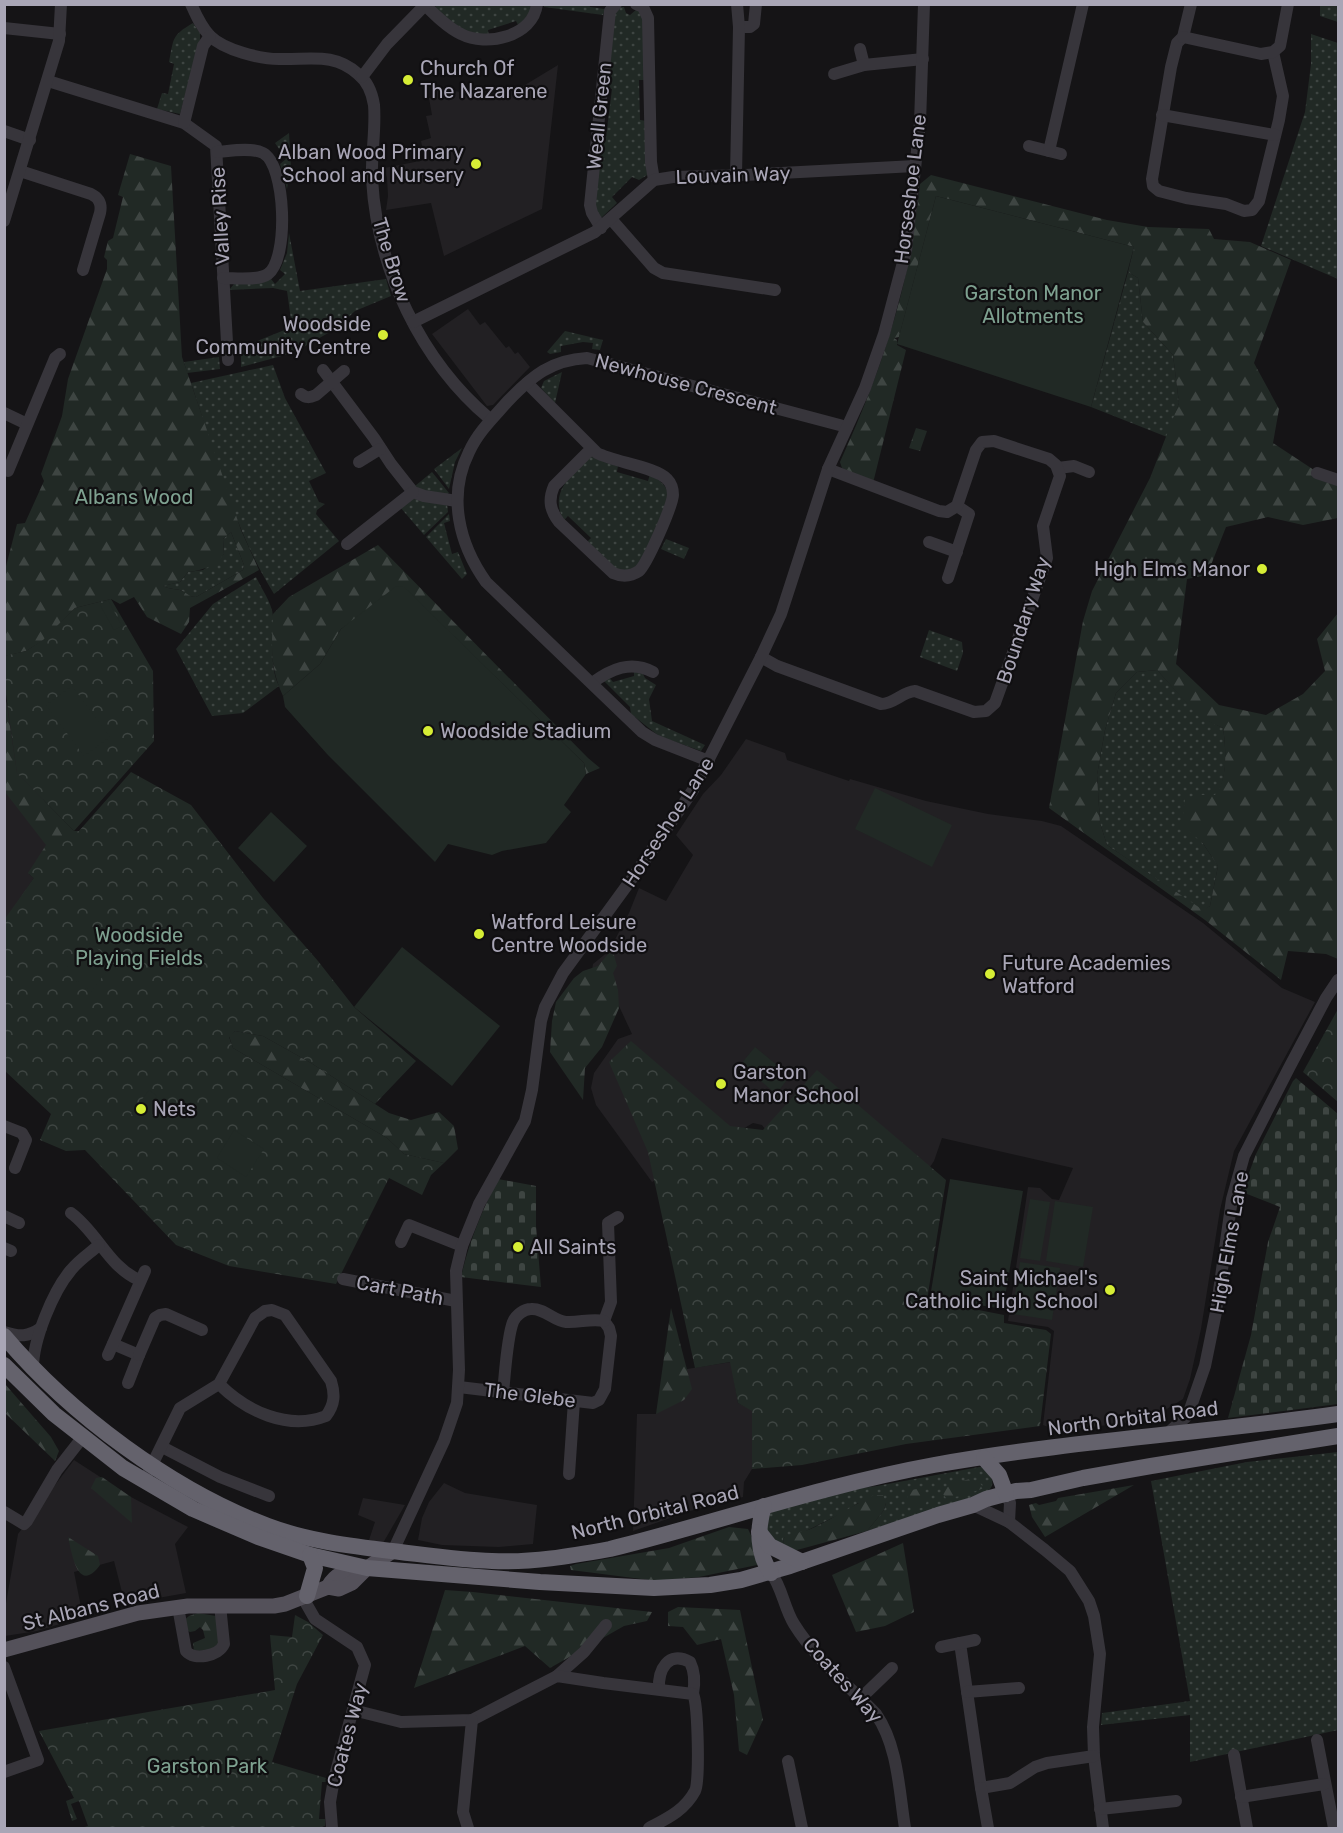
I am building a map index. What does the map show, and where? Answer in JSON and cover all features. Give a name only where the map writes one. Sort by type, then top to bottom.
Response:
[{"type":"highway","name":"North Orbital Road","points":[[4,1334],[33,1368],[96,1424],[152,1464],[207,1497],[245,1516],[286,1532],[323,1541],[393,1551],[494,1561],[570,1556],[610,1549],[883,1475],[984,1458],[1338,1414]]},
{"type":"highway","points":[[4,1365],[82,1438],[144,1481],[193,1509],[231,1526],[310,1555],[367,1568],[461,1577],[654,1588],[710,1585],[771,1573],[986,1499],[1008,1498],[1030,1490],[1083,1478],[1338,1436]]},
{"type":"highway","points":[[984,1458],[999,1475],[1008,1498]]},
{"type":"highway","points":[[764,1506],[759,1532],[766,1566],[771,1573]]},
{"type":"highway","points":[[759,1532],[770,1546],[802,1562]]},
{"type":"highway","points":[[323,1541],[334,1551],[344,1554],[367,1568]]},
{"type":"highway","points":[[393,1551],[412,1562],[452,1566],[461,1577]]},
{"type":"highway","points":[[305,1597],[315,1568],[310,1555]]},
{"type":"main road","name":"St Albans Road","points":[[4,1650],[138,1613],[178,1607],[274,1606],[328,1587],[339,1589],[393,1551]]},
{"type":"street","points":[[4,221],[48,81],[60,34],[61,4]]},
{"type":"street","points":[[191,4],[203,28],[210,36],[235,50],[266,58],[321,57],[337,60],[347,64],[362,76],[387,44],[425,5],[462,35],[487,41],[522,29],[534,14],[537,4]]},
{"type":"street","name":"Weall Green","points":[[601,228],[590,205],[610,11],[616,4]]},
{"type":"street","points":[[636,4],[643,8],[648,18],[651,162],[654,180]]},
{"type":"street","points":[[736,175],[739,27],[737,4]]},
{"type":"street","points":[[739,27],[753,25],[756,20],[756,4]]},
{"type":"street","name":"Horseshoe Lane","points":[[393,1551],[444,1441],[457,1402],[459,1387],[456,1271],[462,1246],[479,1204],[525,1121],[532,1090],[541,1021],[551,993],[664,834],[709,761],[781,614],[828,469],[865,388],[890,313],[906,250],[920,123],[924,4]]},
{"type":"street","points":[[1029,146],[1055,153],[1083,4]]},
{"type":"street","points":[[1191,4],[1183,37],[1177,43],[1162,115],[1152,179],[1153,186],[1159,191],[1226,204],[1244,211],[1252,210],[1259,201],[1283,96],[1273,52]]},
{"type":"street","points":[[1183,37],[1261,54],[1273,52],[1280,46],[1282,40],[1288,4]]},
{"type":"street","points":[[4,28],[60,34]]},
{"type":"street","points":[[184,123],[203,46],[210,36]]},
{"type":"street","points":[[860,49],[864,65]]},
{"type":"street","points":[[834,74],[864,65],[923,59]]},
{"type":"street","name":"The Brow","points":[[362,76],[373,94],[372,177],[376,215],[399,295],[437,361],[490,419]]},
{"type":"street","name":"Valley Rise","points":[[48,81],[184,123],[214,143],[218,152],[228,360]]},
{"type":"street","points":[[1162,115],[1275,135]]},
{"type":"street","points":[[4,131],[30,140]]},
{"type":"street","points":[[218,152],[255,151],[265,154],[277,174],[282,212],[277,260],[271,271],[262,277],[223,278]]},
{"type":"street","name":"Louvain Way","points":[[413,322],[601,228],[654,180],[673,177],[915,166]]},
{"type":"street","points":[[20,171],[91,194],[98,200],[101,207],[100,213],[83,270]]},
{"type":"street","points":[[611,219],[654,268],[663,273],[775,290]]},
{"type":"street","points":[[9,471],[55,358],[60,354]]},
{"type":"street","name":"Newhouse Crescent","points":[[709,761],[655,740],[642,732],[486,582],[468,553],[461,535],[457,501],[463,467],[469,451],[490,419],[543,370],[564,361],[587,358],[847,427]]},
{"type":"street","points":[[323,370],[413,492],[423,496],[457,501]]},
{"type":"street","points":[[301,393],[310,398],[322,391],[344,371]]},
{"type":"street","points":[[527,383],[592,448],[608,459],[666,477],[673,491],[673,499],[644,566],[633,574],[619,576],[613,573],[558,522],[552,512],[551,494],[554,486],[592,448]]},
{"type":"street","points":[[4,413],[27,424]]},
{"type":"street","points":[[828,469],[947,512],[957,506],[976,450],[982,442],[994,441],[1048,459],[1058,468],[1074,466],[1089,472]]},
{"type":"street","points":[[359,462],[380,449]]},
{"type":"street","name":"Boundary Way","points":[[761,657],[777,666],[881,704],[891,703],[905,693],[915,691],[974,712],[986,711],[995,703],[1047,558],[1043,526],[1058,484],[1058,468]]},
{"type":"street","points":[[1317,472],[1338,480]]},
{"type":"street","points":[[355,542],[413,492]]},
{"type":"street","points":[[948,578],[969,514],[957,506]]},
{"type":"street","points":[[929,542],[957,552]]},
{"type":"street","points":[[592,683],[625,666],[642,666],[653,672]]},
{"type":"street","name":"High Elms Lane","points":[[1165,1436],[1188,1415],[1205,1366],[1212,1340],[1232,1198],[1245,1156],[1299,1048],[1338,980]]},
{"type":"street","points":[[4,1126],[22,1133],[26,1140],[15,1168]]},
{"type":"street","points":[[71,1213],[81,1220],[99,1245],[127,1275],[142,1276],[111,1350],[139,1355]]},
{"type":"street","points":[[4,1216],[19,1222]]},
{"type":"street","name":"The Glebe","points":[[459,1387],[593,1403],[599,1400],[605,1389],[611,1336],[609,1328],[603,1321],[611,1302],[608,1220]]},
{"type":"street","points":[[401,1242],[409,1225],[462,1246]]},
{"type":"street","points":[[33,1368],[34,1353],[41,1328],[69,1271],[99,1245]]},
{"type":"street","name":"Cart Path","points":[[343,1279],[456,1301]]},
{"type":"street","points":[[144,1481],[180,1408],[219,1384],[255,1318],[265,1311],[272,1310],[285,1315],[331,1381],[334,1401],[326,1416],[308,1420],[288,1420],[256,1412],[238,1402],[219,1384]]},
{"type":"street","points":[[503,1392],[513,1323],[524,1311],[539,1310],[566,1322],[596,1319],[603,1321]]},
{"type":"street","points":[[128,1383],[155,1318],[166,1314],[202,1330]]},
{"type":"street","points":[[4,1334],[30,1335],[41,1328]]},
{"type":"street","points":[[569,1474],[574,1401]]},
{"type":"street","points":[[1188,1415],[1201,1431]]},
{"type":"street","points":[[4,1512],[24,1524],[57,1470],[82,1438]]},
{"type":"street","points":[[162,1447],[220,1478],[269,1496]]},
{"type":"street","points":[[1008,1498],[1010,1522]]},
{"type":"street","points":[[973,1505],[1010,1522],[1070,1571],[1083,1589],[1094,1616],[1100,1654],[1093,1727],[1094,1756],[1103,1828]]},
{"type":"street","name":"Coates Way","points":[[771,1573],[776,1579],[786,1609],[807,1642],[884,1725],[890,1739],[905,1828]]},
{"type":"street","name":"Coates Way","points":[[305,1597],[315,1619],[352,1643],[362,1654],[364,1671],[334,1779],[330,1802],[332,1828]]},
{"type":"street","points":[[178,1607],[186,1651],[195,1657],[222,1650],[224,1644],[220,1605]]},
{"type":"street","points":[[353,1710],[400,1722],[472,1720],[557,1676],[578,1658],[606,1625]]},
{"type":"street","points":[[941,1647],[975,1640]]},
{"type":"street","points":[[960,1643],[988,1828]]},
{"type":"street","points":[[578,1658],[589,1680]]},
{"type":"street","points":[[650,1828],[681,1811],[697,1789],[697,1709],[690,1662],[682,1658],[672,1660],[662,1668],[659,1676],[659,1689]]},
{"type":"street","points":[[4,1667],[38,1760],[4,1772]]},
{"type":"street","points":[[861,1698],[892,1668]]},
{"type":"street","points":[[557,1676],[693,1694]]},
{"type":"street","points":[[968,1692],[1019,1688]]},
{"type":"street","points":[[468,1828],[463,1812],[472,1720]]},
{"type":"street","points":[[1317,1740],[1334,1828]]},
{"type":"street","points":[[1234,1755],[1247,1828]]},
{"type":"street","points":[[981,1788],[1010,1783],[1035,1767],[1047,1763],[1094,1756]]},
{"type":"street","points":[[788,1761],[802,1828]]},
{"type":"street","points":[[1241,1797],[1324,1784]]},
{"type":"street","points":[[1100,1809],[1176,1801]]},
{"type":"shaded area","name":"Alban Wood Primary School and Nursery","points":[[558,65],[542,209],[444,256],[431,203],[386,210],[388,196],[384,168],[425,160],[421,141],[431,138],[426,116],[432,115],[429,98],[436,97],[437,89],[461,92],[515,91]]},
{"type":"shaded area","points":[[468,309],[480,325],[485,322],[506,348],[509,346],[515,354],[518,352],[530,367],[493,405],[487,406],[432,334]]},
{"type":"shaded area","points":[[4,696],[58,837],[29,874],[34,878],[5,920]]},
{"type":"shaded area","name":"Future Academies Watford","points":[[746,739],[785,753],[787,760],[849,781],[850,779],[926,801],[1061,826],[1203,923],[1282,988],[1315,1002],[1234,1151],[1220,1210],[1201,1329],[1183,1399],[1149,1420],[1058,1431],[1043,1425],[1054,1331],[1048,1327],[1008,1321],[1028,1187],[1040,1188],[1052,1199],[1059,1200],[1073,1168],[942,1138],[934,1161],[922,1179],[821,1204],[762,1125],[753,1123],[652,1182],[596,1105],[591,1088],[594,1073],[618,1039],[632,1034],[618,1004],[592,970],[593,964],[609,951],[639,888],[666,901],[693,855],[676,835],[703,794],[721,775]]},
{"type":"shaded area","points":[[731,1362],[738,1403],[752,1410],[752,1469],[744,1482],[743,1497],[690,1511],[633,1531],[637,1414],[656,1414],[687,1369]]},
{"type":"shaded area","points":[[74,1460],[131,1497],[188,1527],[175,1544],[186,1593],[125,1604],[114,1561],[74,1572],[83,1617],[37,1631],[5,1636],[5,1609],[18,1534]]},
{"type":"shaded area","points":[[444,1483],[465,1493],[537,1505],[533,1544],[499,1547],[442,1545],[418,1540],[422,1518],[429,1502]]},
{"type":"shaded area","points":[[363,1498],[405,1505],[383,1543],[369,1540],[375,1522],[358,1515]]},
{"type":"green space","points":[[436,4],[533,5],[533,8],[519,27],[516,21],[488,30],[489,37],[460,29],[435,8]]},
{"type":"green space","points":[[589,4],[590,7],[605,9],[603,15],[544,7],[544,5]]},
{"type":"green space","points":[[1320,5],[1338,5],[1338,22],[1320,16]]},
{"type":"green space","points":[[622,7],[630,15],[637,9],[644,15],[646,80],[639,80],[640,120],[647,121],[649,174],[639,180],[632,177],[612,197],[617,203],[600,219],[595,208],[601,136],[606,137],[612,89],[607,88],[615,13]]},
{"type":"green space","points":[[193,23],[200,33],[200,40],[180,114],[157,109],[162,93],[168,94],[174,64],[169,62],[175,38]]},
{"type":"green space","points":[[1311,34],[1338,43],[1338,279],[1261,246],[1305,112],[1311,64]]},
{"type":"green space","points":[[289,133],[291,167],[287,189],[280,164],[286,159],[275,143]]},
{"type":"green space","name":"Albans Wood","points":[[130,154],[171,166],[182,357],[241,530],[259,570],[190,608],[189,622],[181,634],[147,617],[134,597],[120,604],[111,599],[75,608],[44,640],[26,651],[5,656],[5,570],[17,524],[25,523],[44,481],[41,474],[62,416],[68,379],[107,269],[107,260],[104,257],[108,241],[113,238],[123,197],[118,195]],"holes":[[[231,532],[244,565],[243,570],[196,597],[163,586],[180,582],[188,572],[203,569],[216,562],[224,554],[223,539]]]},
{"type":"green space","points":[[931,175],[1107,220],[1148,227],[1209,229],[1214,239],[1250,242],[1291,260],[1254,363],[1279,409],[1273,443],[1314,470],[1338,481],[1338,518],[1303,525],[1268,517],[1226,527],[1207,575],[1187,579],[1176,664],[1219,705],[1266,715],[1303,694],[1325,671],[1317,639],[1338,613],[1338,959],[1326,954],[1288,951],[1281,980],[1205,920],[1049,808],[1083,621],[1092,591],[1150,478],[1179,403],[1173,355],[1143,322],[1138,278],[1128,272],[1134,247],[936,196],[899,337],[894,338],[897,340],[897,345],[906,350],[873,483],[842,468],[840,462],[873,384],[899,303],[912,240],[920,184]],"holes":[[[1157,670],[1199,717],[1223,728],[1225,753],[1222,781],[1215,795],[1185,798],[1182,826],[1202,842],[1218,866],[1210,906],[1203,910],[1107,845],[1100,823],[1097,775],[1105,730],[1116,693],[1137,672]]]},
{"type":"green space","name":"Garston Manor Allotments","points":[[936,196],[1134,247],[1091,407],[897,344]]},
{"type":"green space","points":[[289,233],[300,291],[386,279],[391,296],[355,311],[337,328],[293,353],[241,367],[241,352],[234,345],[252,343],[292,327],[287,291],[273,288],[229,290],[234,284],[263,282],[271,279],[275,284],[285,274],[280,270],[287,253]]},
{"type":"green space","points":[[1128,272],[1138,278],[1143,322],[1173,355],[1179,403],[1167,437],[1091,407]]},
{"type":"green space","points":[[565,331],[603,340],[600,350],[592,349],[593,343],[583,342],[561,346],[561,352],[550,354],[547,352]]},
{"type":"green space","points":[[219,357],[220,369],[187,373],[184,362]]},
{"type":"green space","points":[[273,365],[285,398],[326,473],[309,481],[319,502],[325,504],[317,510],[316,514],[339,541],[274,594],[236,518],[191,383]]},
{"type":"green space","points":[[562,372],[555,403],[541,388],[544,381]]},
{"type":"green space","points":[[916,428],[927,431],[920,451],[909,448]]},
{"type":"green space","points":[[462,448],[455,462],[449,489],[434,469]]},
{"type":"green space","points":[[590,456],[596,456],[618,465],[617,472],[648,481],[650,474],[667,490],[668,498],[645,559],[633,572],[616,572],[587,542],[591,538],[568,516],[564,520],[560,510],[560,493],[564,485]]},
{"type":"green space","points":[[432,472],[449,493],[446,495],[423,491],[415,486]]},
{"type":"green space","points":[[413,497],[447,504],[448,512],[424,535],[400,507]]},
{"type":"green space","points":[[449,514],[450,521],[444,523],[452,554],[458,552],[467,574],[462,579],[426,537]]},
{"type":"green space","points":[[231,532],[244,565],[243,570],[196,597],[162,586],[180,582],[188,572],[203,570],[224,554],[223,539]]},
{"type":"green space","points":[[666,539],[689,548],[684,559],[661,549]]},
{"type":"green space","points":[[378,545],[600,768],[586,774],[584,763],[403,587],[341,629],[320,664],[283,696],[273,665],[273,614],[289,597]]},
{"type":"green space","points":[[256,577],[272,611],[273,660],[279,686],[243,713],[212,716],[176,649],[213,604]]},
{"type":"green space","name":"Woodside Stadium","points":[[403,586],[584,763],[586,774],[564,805],[571,812],[546,843],[492,855],[448,844],[435,862],[327,754],[285,707],[283,696],[320,664],[341,629],[395,587]]},
{"type":"green space","points":[[111,599],[153,671],[154,741],[74,831],[17,773],[5,687],[4,656],[26,651],[43,640],[75,608]]},
{"type":"green space","points":[[108,600],[122,626],[114,630],[100,605]]},
{"type":"green space","points":[[929,630],[962,642],[963,653],[957,671],[920,657]]},
{"type":"green space","points":[[634,670],[641,670],[645,678],[656,685],[649,699],[652,721],[705,745],[701,751],[659,736],[631,714],[630,707],[604,681],[609,677],[613,682],[634,676]]},
{"type":"green space","points":[[1157,670],[1199,716],[1223,728],[1225,753],[1223,781],[1216,795],[1201,795],[1202,842],[1218,866],[1210,906],[1203,911],[1107,845],[1100,823],[1097,775],[1105,730],[1116,693],[1137,672]]},
{"type":"green space","points":[[72,686],[110,737],[84,756],[46,705]]},
{"type":"green space","points":[[4,687],[17,773],[74,831],[79,831],[5,920],[34,878],[28,873],[46,845],[5,792]]},
{"type":"green space","name":"Woodside Playing Fields","points":[[131,772],[191,805],[263,898],[318,961],[354,1007],[416,1061],[375,1104],[311,1063],[263,1036],[235,1031],[229,1037],[233,1048],[387,1138],[404,1154],[444,1163],[431,1175],[422,1195],[389,1178],[336,1284],[229,1266],[176,1245],[85,1150],[66,1151],[40,1140],[51,1114],[5,1071],[4,920],[34,878],[28,873],[58,837],[79,831]]},
{"type":"green space","points":[[875,788],[952,825],[932,867],[855,829]]},
{"type":"green space","points":[[271,812],[307,846],[274,882],[238,848]]},
{"type":"green space","points":[[87,941],[114,961],[91,992],[64,971]]},
{"type":"green space","points":[[402,947],[500,1026],[452,1086],[354,1007]]},
{"type":"green space","points":[[609,953],[614,955],[617,966],[613,973],[618,990],[619,1008],[602,1047],[585,1068],[583,1100],[550,1052],[552,1021],[556,1002],[574,978],[583,971],[598,966]]},
{"type":"green space","points":[[1338,1009],[1338,1102],[1303,1072]]},
{"type":"green space","points":[[235,1031],[263,1036],[311,1063],[389,1113],[411,1120],[439,1112],[454,1126],[458,1149],[444,1163],[404,1154],[387,1138],[233,1048],[229,1036]]},
{"type":"green space","points":[[631,1041],[730,1126],[763,1130],[817,1070],[946,1180],[927,1300],[1004,1315],[1004,1323],[1046,1330],[1051,1334],[1040,1426],[906,1444],[802,1465],[752,1469],[752,1411],[738,1403],[730,1362],[695,1368],[648,1152],[609,1062]]},
{"type":"green space","points":[[755,1047],[790,1076],[776,1094],[741,1064]]},
{"type":"green space","points":[[1296,1078],[1338,1114],[1338,1404],[1228,1418],[1251,1335],[1268,1242],[1280,1207],[1242,1192],[1256,1154]]},
{"type":"green space","name":"Nets","points":[[149,1090],[157,1096],[138,1119],[131,1114]]},
{"type":"green space","points":[[234,1130],[264,1149],[246,1177],[217,1158]]},
{"type":"green space","points":[[498,1179],[536,1186],[536,1226],[541,1287],[461,1277],[476,1227]]},
{"type":"green space","points":[[950,1179],[1023,1191],[1003,1309],[930,1297]]},
{"type":"green space","points":[[1030,1199],[1050,1202],[1040,1261],[1020,1258]]},
{"type":"green space","points":[[1055,1201],[1093,1207],[1083,1267],[1046,1261]]},
{"type":"green space","points":[[1020,1262],[1060,1268],[1052,1320],[1012,1314]]},
{"type":"green space","points":[[671,1308],[692,1389],[684,1400],[656,1414]]},
{"type":"green space","points":[[5,1384],[51,1437],[59,1451],[55,1461],[5,1413]]},
{"type":"green space","points":[[1338,1452],[1338,1730],[1190,1762],[1190,1715],[1101,1725],[1102,1713],[1190,1701],[1151,1481],[1247,1462]]},
{"type":"green space","points":[[983,1467],[991,1474],[992,1485],[985,1493],[867,1531],[884,1510],[886,1503],[858,1503],[847,1511],[804,1532],[783,1538],[784,1548],[765,1530],[769,1513],[846,1490]]},
{"type":"green space","points":[[102,1477],[131,1497],[132,1523],[91,1488],[96,1478]]},
{"type":"green space","points":[[970,1479],[979,1482],[984,1488],[962,1496],[946,1498],[943,1494],[944,1489],[954,1483]]},
{"type":"green space","points":[[1134,1485],[1045,1537],[1032,1517],[1029,1505],[1036,1503],[1039,1505],[1056,1501],[1058,1498]]},
{"type":"green space","points":[[917,1489],[924,1492],[927,1499],[924,1506],[917,1509],[910,1506],[907,1499],[910,1492]]},
{"type":"green space","points":[[874,1495],[883,1495],[886,1503],[884,1510],[867,1531],[797,1550],[784,1548],[783,1538],[815,1527]]},
{"type":"green space","points":[[729,1527],[748,1529],[757,1548],[757,1565],[699,1577],[657,1581],[571,1570],[570,1566],[576,1564],[669,1548]]},
{"type":"green space","points":[[68,1537],[98,1556],[100,1565],[92,1573],[86,1576],[77,1569]]},
{"type":"green space","points":[[903,1543],[914,1612],[885,1626],[856,1632],[832,1575]]},
{"type":"green space","points":[[445,1590],[652,1612],[647,1621],[624,1626],[550,1668],[525,1646],[414,1688]]},
{"type":"green space","points":[[678,1607],[740,1610],[763,1720],[747,1755],[739,1751],[734,1695],[721,1639],[697,1645],[683,1627],[668,1626],[668,1612]]},
{"type":"green space","points":[[198,1613],[216,1616],[222,1633],[216,1650],[194,1651],[193,1643],[205,1638],[203,1630],[200,1627],[190,1632],[184,1629],[183,1621]]},
{"type":"green space","name":"Garston Park","points":[[295,1615],[308,1622],[323,1635],[297,1684],[272,1762],[326,1778],[328,1782],[322,1782],[319,1819],[325,1819],[325,1826],[315,1828],[81,1828],[88,1826],[79,1801],[71,1804],[77,1819],[72,1821],[66,1801],[74,1798],[39,1731],[275,1690],[270,1635],[292,1637]]},
{"type":"place","name":"Church Of The Nazarene","points":[[408,80]]},
{"type":"place","name":"Alban Wood Primary School and Nursery","points":[[476,164]]},
{"type":"place","name":"Woodside Community Centre","points":[[383,335]]},
{"type":"place","name":"High Elms Manor","points":[[1262,569]]},
{"type":"place","name":"Woodside Stadium","points":[[428,731]]},
{"type":"place","name":"Watford Leisure Centre Woodside","points":[[479,934]]},
{"type":"place","name":"Future Academies Watford","points":[[990,974]]},
{"type":"place","name":"Garston Manor School","points":[[721,1084]]},
{"type":"place","name":"Nets","points":[[141,1109]]},
{"type":"place","name":"All Saints","points":[[518,1247]]},
{"type":"place","name":"Saint Michael's Catholic High School","points":[[1110,1290]]}]
